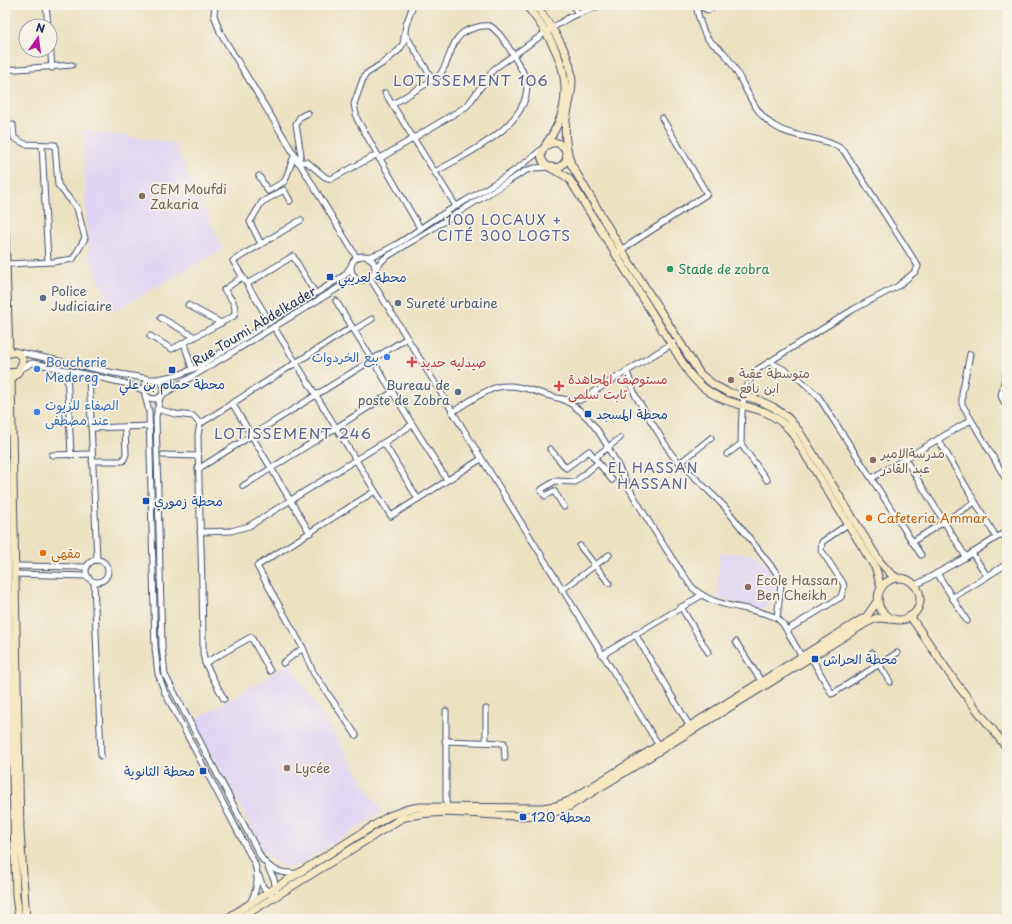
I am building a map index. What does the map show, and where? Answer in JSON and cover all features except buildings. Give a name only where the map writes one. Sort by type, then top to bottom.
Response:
[{"type":"street","points":[[46,5],[47,18]]},
{"type":"street","points":[[215,5],[214,15],[220,32],[297,162],[357,258]]},
{"type":"street","points":[[413,5],[408,16],[403,44],[399,50],[383,63],[366,74],[358,90],[354,104],[357,119],[420,228]]},
{"type":"street","points":[[239,919],[392,823],[413,814],[540,815],[565,809],[806,658],[867,616],[878,600],[881,588],[876,569],[790,430],[762,410],[725,400],[706,390],[689,373],[671,344],[576,175],[567,152],[565,139],[566,118],[572,82],[567,57],[549,31],[526,5]]},
{"type":"street","points":[[536,5],[561,60],[565,80],[560,119],[542,153],[543,162],[564,174],[570,180],[694,365],[708,380],[726,392],[765,403],[780,412],[793,424],[880,562],[897,578]]},
{"type":"street","points":[[573,5],[578,14]]},
{"type":"street","points":[[297,162],[307,162],[325,177],[331,179],[414,139],[467,106],[494,69],[513,55],[578,14],[601,5]]},
{"type":"street","points":[[696,5],[708,10],[719,5]]},
{"type":"street","points":[[696,5],[705,36],[724,54],[738,73],[755,106],[764,119],[777,128],[828,141],[844,151],[918,266],[916,271],[898,286],[854,309],[752,375],[744,396],[740,444],[767,480]]},
{"type":"street","points":[[393,104],[433,80],[444,70],[458,37],[469,29],[490,26],[497,32],[513,55],[523,72],[526,83],[524,100],[515,117],[502,130],[435,172]]},
{"type":"street","points":[[405,34],[433,80]]},
{"type":"street","points":[[51,58],[52,68]]},
{"type":"street","points":[[5,70],[52,68],[72,65]]},
{"type":"street","points":[[385,93],[456,206]]},
{"type":"street","points":[[297,162],[301,155],[296,124],[300,117],[308,113]]},
{"type":"street","points":[[618,252],[707,194],[662,118]]},
{"type":"street","points":[[5,125],[12,125],[14,138],[25,144],[55,145],[58,185],[77,208],[85,238],[73,259],[6,264]]},
{"type":"street","points":[[554,142],[558,143],[562,145],[567,152],[567,157],[563,165],[559,167],[534,168],[525,171],[385,258],[378,265],[370,278],[360,279],[353,274],[352,266],[357,258],[380,253],[524,164],[545,146],[554,142]]},
{"type":"street","points":[[42,145],[48,262]]},
{"type":"street","points":[[259,176],[268,191],[285,181],[294,156]]},
{"type":"street","points":[[262,244],[250,222],[262,202],[284,190],[290,201]]},
{"type":"street","points":[[270,322],[233,261],[301,220]]},
{"type":"street","points":[[5,234],[10,352]]},
{"type":"street","points":[[247,284],[293,256],[315,293]]},
{"type":"street","points":[[366,257],[374,263],[375,271]]},
{"type":"street","name":"Rue Toumi Abdelkader","points":[[157,379],[178,375],[192,369],[345,275],[352,266]]},
{"type":"street","points":[[150,336],[172,349],[234,316],[235,312],[233,300],[224,290],[242,277]]},
{"type":"street","points":[[370,278],[658,744]]},
{"type":"street","name":"Rue Toumi Abdelkader","points":[[161,396],[348,282],[360,279]]},
{"type":"street","points":[[336,301],[447,480]]},
{"type":"street","points":[[188,305],[221,323]]},
{"type":"street","points":[[161,318],[195,337]]},
{"type":"street","points":[[224,699],[205,663],[203,570],[198,469],[198,435],[200,424],[296,363],[372,319]]},
{"type":"street","points":[[274,327],[391,516],[481,459]]},
{"type":"street","points":[[198,469],[407,338]]},
{"type":"street","points":[[452,412],[491,390],[504,386],[562,399],[574,400],[586,397],[678,340]]},
{"type":"street","points":[[184,343],[192,369]]},
{"type":"street","points":[[10,352],[22,358],[19,370],[11,380],[20,831],[26,919]]},
{"type":"street","points":[[10,352],[114,373],[157,379],[164,387],[157,409],[162,646],[165,675],[233,805],[262,859],[268,867],[276,886],[275,897]]},
{"type":"street","points":[[970,354],[961,399],[971,420],[1007,481]]},
{"type":"street","points":[[770,362],[796,376],[818,396],[921,555]]},
{"type":"street","points":[[5,371],[9,373],[19,370],[32,363],[124,383],[153,399],[161,396]]},
{"type":"street","points":[[1007,369],[1001,396],[1007,408]]},
{"type":"street","points":[[67,370],[71,455]]},
{"type":"street","points":[[626,372],[636,397],[664,444],[680,463],[724,506],[779,576],[780,585],[777,618]]},
{"type":"street","points":[[89,375],[96,560]]},
{"type":"street","points":[[150,379],[145,383],[144,393],[149,412],[150,426],[155,648],[158,674],[165,693],[226,808],[263,887],[275,897]]},
{"type":"street","points":[[242,486],[392,392]]},
{"type":"street","points":[[582,411],[582,404],[586,397]]},
{"type":"street","points":[[562,399],[573,404],[582,411],[608,447],[634,495],[662,541],[686,578],[702,596],[714,602],[777,618],[832,694],[897,653]]},
{"type":"street","points":[[232,404],[310,533]]},
{"type":"street","points":[[157,409],[175,414],[193,416],[200,424]]},
{"type":"street","points":[[872,478],[971,420]]},
{"type":"street","points":[[200,532],[240,529],[291,500],[412,425]]},
{"type":"street","points":[[91,428],[150,426]]},
{"type":"street","points":[[92,461],[123,461],[126,454],[125,427]]},
{"type":"street","points":[[594,458],[620,438]]},
{"type":"street","points":[[680,463],[711,438]]},
{"type":"street","points":[[938,439],[996,538]]},
{"type":"street","points":[[384,443],[418,499]]},
{"type":"street","points":[[727,454],[740,444]]},
{"type":"street","points":[[550,449],[566,468],[589,451],[612,480]]},
{"type":"street","points":[[52,455],[92,454]]},
{"type":"street","points":[[163,455],[198,456]]},
{"type":"street","points":[[905,459],[966,557]]},
{"type":"street","points":[[5,460],[16,896],[19,919]]},
{"type":"street","points":[[564,507],[554,491],[545,496],[541,490],[555,481],[575,482],[598,463]]},
{"type":"street","points":[[356,735],[313,672],[303,648],[258,566],[375,491]]},
{"type":"street","points":[[912,542],[975,502]]},
{"type":"street","points":[[787,630],[841,596],[844,587],[843,583],[821,550],[820,546],[822,542],[848,524]]},
{"type":"street","points":[[914,586],[966,557],[1007,531]]},
{"type":"street","points":[[580,546],[609,583]]},
{"type":"street","points":[[972,552],[987,576]]},
{"type":"street","points":[[562,590],[609,555]]},
{"type":"street","points":[[86,576],[86,567],[90,562],[96,560],[104,562],[108,572],[105,579],[94,582]]},
{"type":"street","points":[[952,598],[1007,564]]},
{"type":"street","points":[[15,570],[86,567]]},
{"type":"street","points":[[15,570],[86,576],[94,582]]},
{"type":"street","points":[[937,573],[966,621]]},
{"type":"street","points":[[226,919],[389,816],[408,809],[446,807],[542,808],[556,806],[569,801],[761,681],[806,658],[877,618],[900,620],[910,616],[917,609],[919,595],[914,586],[904,579],[897,578],[890,580],[881,588]]},
{"type":"street","points":[[94,582],[101,756]]},
{"type":"street","points":[[602,655],[635,634],[702,596]]},
{"type":"street","points":[[878,600],[881,611],[893,619]]},
{"type":"street","points":[[681,607],[708,652]]},
{"type":"street","points":[[910,616],[956,683],[1007,748]]},
{"type":"street","points":[[635,634],[689,725]]},
{"type":"street","points":[[205,663],[251,636],[270,671]]},
{"type":"street","points":[[736,642],[761,681]]},
{"type":"street","points":[[283,663],[303,648]]},
{"type":"street","points":[[872,653],[890,682]]},
{"type":"street","points":[[486,710],[486,741]]},
{"type":"street","points":[[446,711],[446,807]]},
{"type":"street","points":[[445,741],[486,741],[504,743],[505,758]]},
{"type":"street","points":[[268,867],[282,873],[297,873]]},
{"type":"street","points":[[250,904],[257,888],[257,872]]},
{"type":"shaded area","name":"CEM Moufdi Zakaria","points":[[83,130],[174,143],[223,249],[112,312],[88,254]]},
{"type":"shaded area","name":"Ecole Hassan Ben Cheikh","points":[[720,553],[757,554],[777,577],[777,594],[765,608],[763,609],[717,598]]},
{"type":"shaded area","name":"Lycée","points":[[290,663],[382,812],[299,865],[291,867],[275,862],[264,851],[195,723],[199,722],[197,719]]},
{"type":"place","name":"CEM Moufdi Zakaria","points":[[142,196]]},
{"type":"place","name":"Stade de zobra","points":[[670,269]]},
{"type":"place","name":"محطة لعريبي","points":[[330,277]]},
{"type":"place","name":"Police Judiciaire","points":[[43,298]]},
{"type":"place","name":"Sureté urbaine","points":[[398,303]]},
{"type":"place","name":"بيع الخردوات","points":[[387,357]]},
{"type":"place","name":"صيدليه حديد","points":[[412,362]]},
{"type":"place","name":"Boucherie Medereg","points":[[37,369]]},
{"type":"place","name":"محطة حمام بن علي","points":[[172,370]]},
{"type":"place","name":"متوسطة عقبة ابن نافع","points":[[731,380]]},
{"type":"place","name":"مستوصف المجاهدة ثابت سلمى","points":[[559,386]]},
{"type":"place","name":"Bureau de poste de Zobra","points":[[458,392]]},
{"type":"place","name":"الصفاء للزيوت عند مصطفى","points":[[37,412]]},
{"type":"place","name":"محطة المسجد","points":[[588,414]]},
{"type":"place","name":"مدرسةالامير عبد القادر","points":[[873,460]]},
{"type":"place","name":"محطة زموري","points":[[146,501]]},
{"type":"place","name":"Cafeteria Ammar","points":[[869,518]]},
{"type":"place","name":"مقهى","points":[[43,553]]},
{"type":"place","name":"Ecole Hassan Ben Cheikh","points":[[748,587]]},
{"type":"place","name":"محطة الحراش","points":[[815,659]]},
{"type":"place","name":"Lycée","points":[[287,768]]},
{"type":"place","name":"محطة الثانوية","points":[[203,771]]},
{"type":"place","name":"محطة 120","points":[[523,817]]},
{"type":"district","name":"LOTISSEMENT 106","points":[[471,81]]},
{"type":"district","name":"100 LOCAUX + CITÉ 300 LOGTS","points":[[504,228]]},
{"type":"district","name":"LOTISSEMENT 246","points":[[293,434]]},
{"type":"district","name":"EL HASSAN HASSANI","points":[[653,476]]}]
